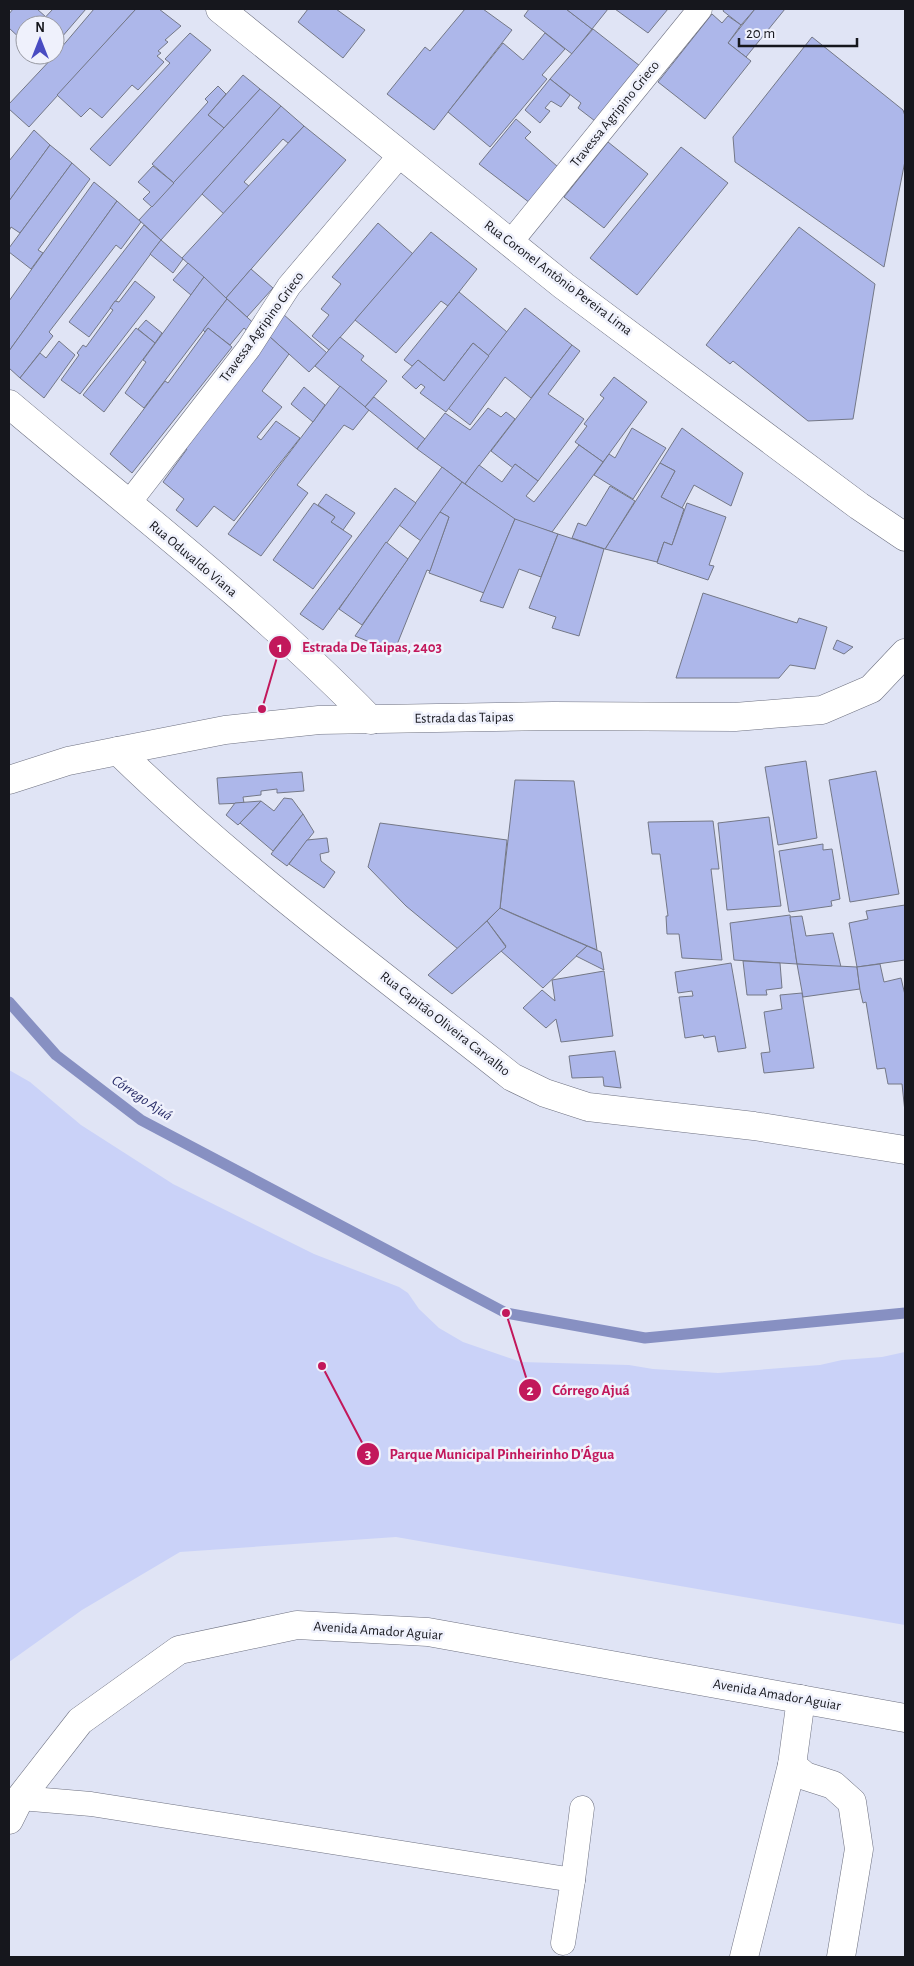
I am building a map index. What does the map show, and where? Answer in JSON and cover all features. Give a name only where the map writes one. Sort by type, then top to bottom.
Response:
[{"type":"street","name":"Rua Coronel Antônio Pereira Lima","points":[[220,9],[564,286],[858,506],[905,537]]},
{"type":"street","name":"Rua Oduvaldo Viana","points":[[9,404],[328,675],[371,720]]},
{"type":"street","name":"Estrada das Taipas","points":[[9,780],[68,761],[118,750],[225,730],[319,720],[553,716],[735,717],[822,710],[871,689],[905,653]]},
{"type":"street","name":"Rua Capitão Oliveira Carvalho","points":[[118,750],[174,805],[246,868],[512,1077],[545,1093],[588,1107],[754,1126],[905,1150]]},
{"type":"street","name":"Avenida Amador Aguiar","points":[[15,1809],[80,1721],[179,1650],[297,1625],[428,1632],[905,1718]]},
{"type":"street","points":[[744,1957],[792,1765],[801,1699]]},
{"type":"street","points":[[792,1765],[805,1776],[833,1785],[852,1802],[859,1849],[841,1957]]},
{"type":"lane","name":"Travessa Agripino Grieco","points":[[510,243],[700,9]]},
{"type":"lane","name":"Travessa Agripino Grieco","points":[[128,504],[249,348],[289,286],[401,154]]},
{"type":"lane","points":[[15,1809],[91,1804],[573,1880]]},
{"type":"lane","points":[[562,1943],[573,1880],[582,1808]]},
{"type":"shaded area","points":[[9,1070],[30,1082],[81,1125],[173,1184],[314,1254],[399,1287],[408,1293],[419,1309],[439,1328],[463,1342],[521,1362],[629,1365],[653,1369],[718,1373],[820,1365],[842,1360],[882,1357],[905,1352],[905,1625],[396,1537],[180,1552],[82,1610],[9,1662]]},
{"type":"building","points":[[13,9],[37,9],[44,15],[15,15],[15,34],[9,28],[9,14]]},
{"type":"building","points":[[53,9],[86,9],[65,33],[65,15],[47,15]]},
{"type":"building","points":[[94,9],[136,9],[29,127],[9,109],[9,104],[46,65],[65,65],[65,43]]},
{"type":"building","points":[[136,9],[159,9],[181,26],[165,40],[168,42],[158,51],[161,53],[157,56],[164,62],[138,90],[132,85],[102,118],[90,108],[81,117],[57,95]]},
{"type":"building","points":[[308,9],[336,9],[365,30],[343,58],[298,22]]},
{"type":"building","points":[[465,9],[483,9],[512,30],[434,130],[387,94],[425,47],[430,51]]},
{"type":"building","points":[[529,9],[566,9],[592,29],[572,54],[524,16]]},
{"type":"building","points":[[566,9],[608,9],[592,29]]},
{"type":"building","points":[[615,9],[668,9],[648,33]]},
{"type":"building","points":[[724,9],[755,9],[741,25],[723,11]]},
{"type":"building","points":[[755,9],[785,9],[746,57],[728,43]]},
{"type":"building","points":[[712,14],[722,23],[728,16],[741,25],[728,43],[751,61],[705,119],[658,82]]},
{"type":"building","points":[[593,29],[640,66],[595,121],[578,108],[581,103],[550,79]]},
{"type":"building","points":[[190,33],[211,50],[110,166],[90,149],[170,63],[165,59]]},
{"type":"building","points":[[545,33],[565,49],[542,75],[547,79],[490,147],[448,112],[503,43],[523,60]]},
{"type":"building","points":[[812,37],[903,110],[905,116],[905,161],[884,267],[735,162],[733,137]]},
{"type":"building","points":[[243,75],[260,89],[224,128],[208,115]]},
{"type":"building","points":[[550,79],[570,95],[561,107],[551,101],[545,108],[550,111],[540,123],[525,110]]},
{"type":"building","points":[[218,86],[226,94],[208,115],[224,128],[174,183],[152,164],[208,102],[205,99]]},
{"type":"building","points":[[260,89],[281,106],[161,240],[139,220]]},
{"type":"building","points":[[281,106],[304,126],[288,143],[283,139],[244,182],[249,186],[224,214],[202,194]]},
{"type":"building","points":[[516,119],[531,132],[525,138],[558,167],[530,203],[479,164]]},
{"type":"building","points":[[304,126],[346,160],[226,298],[182,258]]},
{"type":"building","points":[[34,130],[50,145],[9,201],[9,161]]},
{"type":"building","points":[[608,142],[648,174],[604,228],[564,197]]},
{"type":"building","points":[[50,145],[72,163],[20,233],[11,227],[9,231],[9,201]]},
{"type":"building","points":[[681,147],[728,183],[637,295],[590,258]]},
{"type":"building","points":[[72,163],[90,179],[38,250],[43,253],[31,269],[9,252],[9,248]]},
{"type":"building","points":[[153,166],[174,183],[152,207],[143,199],[150,192],[138,182]]},
{"type":"building","points":[[94,182],[117,201],[9,351],[9,301]]},
{"type":"building","points":[[117,201],[141,222],[121,249],[116,245],[49,332],[53,336],[20,378],[9,368],[9,351]]},
{"type":"building","points":[[378,223],[413,254],[329,350],[312,336],[329,315],[321,309],[341,284],[332,277]]},
{"type":"building","points":[[144,225],[161,240],[89,337],[69,322]]},
{"type":"building","points":[[799,227],[875,284],[853,419],[808,421],[733,361],[730,364],[706,345]]},
{"type":"building","points":[[431,232],[477,269],[448,306],[441,301],[396,353],[355,320]]},
{"type":"building","points":[[161,240],[183,259],[173,273],[150,254]]},
{"type":"building","points":[[188,263],[204,277],[191,295],[173,280]]},
{"type":"building","points":[[251,269],[273,288],[247,317],[226,298]]},
{"type":"building","points":[[204,277],[227,299],[144,408],[125,393],[146,362],[143,360]]},
{"type":"building","points":[[135,281],[155,297],[80,394],[61,380],[79,355],[77,353],[83,345],[86,347],[113,310],[110,308],[115,301],[119,302]]},
{"type":"building","points":[[459,292],[507,332],[489,356],[473,343],[444,381],[418,360],[412,366],[404,360]]},
{"type":"building","points":[[227,299],[259,328],[253,336],[244,328],[230,345],[208,328],[205,332],[203,330]]},
{"type":"building","points":[[525,308],[572,345],[531,398],[505,377],[470,425],[448,408]]},
{"type":"building","points":[[283,314],[327,353],[309,372],[270,337]]},
{"type":"building","points":[[146,320],[162,333],[155,343],[138,329]]},
{"type":"building","points":[[136,328],[155,343],[104,412],[83,395]]},
{"type":"building","points":[[208,328],[232,347],[132,473],[110,454],[165,381],[168,383]]},
{"type":"building","points":[[270,337],[289,354],[262,391],[282,407],[257,437],[261,440],[276,421],[300,438],[234,521],[214,506],[197,527],[176,510],[184,499],[163,482],[187,449],[185,448]]},
{"type":"building","points":[[340,337],[364,356],[361,360],[387,381],[365,407],[315,366]]},
{"type":"building","points":[[59,341],[75,355],[44,398],[20,378],[40,353],[46,358]]},
{"type":"building","points":[[473,343],[489,356],[446,412],[420,393],[425,387],[421,384],[416,389],[402,377],[418,360],[444,381]]},
{"type":"building","points":[[572,345],[580,351],[548,394],[584,419],[538,481],[515,464],[513,468],[491,451]]},
{"type":"building","points":[[614,377],[647,402],[603,462],[575,442],[587,426],[584,424],[604,398],[600,395]]},
{"type":"building","points":[[340,386],[369,410],[353,430],[344,425],[297,485],[308,493],[261,556],[228,534]]},
{"type":"building","points":[[304,387],[325,405],[313,422],[291,404]]},
{"type":"building","points":[[374,397],[425,439],[417,449],[365,407]]},
{"type":"building","points":[[488,408],[501,417],[506,412],[515,419],[465,484],[417,449],[445,413],[470,430]]},
{"type":"building","points":[[632,428],[666,448],[633,499],[594,475],[609,454],[615,458]]},
{"type":"building","points":[[682,428],[743,473],[731,506],[694,485],[682,508],[661,497],[675,471],[660,463]]},
{"type":"building","points":[[579,445],[603,462],[552,532],[517,521],[465,484],[479,465],[502,482],[515,464],[538,481],[526,496],[534,502]]},
{"type":"building","points":[[660,463],[675,471],[661,497],[684,509],[672,545],[664,542],[657,562],[605,549]]},
{"type":"building","points":[[442,467],[462,482],[421,541],[399,525]]},
{"type":"building","points":[[462,482],[515,519],[484,593],[429,573],[449,517],[440,512]]},
{"type":"building","points":[[610,486],[635,501],[605,549],[572,538],[578,523],[586,526]]},
{"type":"building","points":[[395,488],[416,503],[323,630],[300,614]]},
{"type":"building","points":[[326,494],[355,513],[343,530],[331,522],[335,517],[318,505]]},
{"type":"building","points":[[314,503],[335,517],[331,522],[352,536],[313,589],[273,560]]},
{"type":"building","points":[[687,503],[726,517],[709,565],[714,566],[708,580],[657,563],[664,542],[672,545]]},
{"type":"building","points":[[440,512],[449,517],[430,571],[427,570],[394,652],[355,636]]},
{"type":"building","points":[[515,519],[558,534],[541,577],[519,569],[503,608],[480,601]]},
{"type":"building","points":[[558,534],[604,549],[579,636],[552,628],[556,617],[529,608]]},
{"type":"building","points":[[386,542],[408,559],[362,625],[339,609]]},
{"type":"building","points":[[703,593],[797,623],[799,618],[827,627],[815,669],[790,665],[779,678],[676,678]]},
{"type":"building","points":[[837,640],[853,647],[844,654],[833,649]]},
{"type":"building","points":[[806,761],[817,838],[778,845],[765,767]]},
{"type":"building","points":[[876,771],[899,894],[850,902],[829,780]]},
{"type":"building","points":[[302,772],[304,791],[277,793],[277,789],[261,791],[261,795],[243,797],[244,803],[219,804],[217,778]]},
{"type":"building","points":[[515,780],[574,781],[597,950],[500,908]]},
{"type":"building","points":[[284,798],[292,799],[303,814],[273,851],[240,823],[261,801],[274,811]]},
{"type":"building","points":[[261,801],[238,825],[226,815],[235,803]]},
{"type":"building","points":[[303,814],[314,832],[287,866],[271,854]]},
{"type":"building","points":[[769,817],[781,906],[727,910],[718,823]]},
{"type":"building","points":[[713,821],[719,869],[711,869],[722,960],[682,958],[679,934],[667,934],[666,916],[668,916],[660,854],[652,854],[648,822]]},
{"type":"building","points":[[380,823],[507,840],[500,908],[458,949],[406,906],[368,867]]},
{"type":"building","points":[[327,838],[329,852],[320,854],[321,861],[335,872],[324,888],[289,864],[307,840]]},
{"type":"building","points":[[823,844],[823,850],[832,849],[840,899],[831,901],[832,906],[789,912],[779,851]]},
{"type":"building","points":[[905,905],[905,960],[857,967],[849,923],[868,919],[866,911]]},
{"type":"building","points":[[500,908],[587,946],[543,988],[501,951],[506,946],[487,921]]},
{"type":"building","points":[[790,915],[797,964],[734,960],[730,923]]},
{"type":"building","points":[[802,916],[806,936],[833,933],[841,967],[797,964],[790,917]]},
{"type":"building","points":[[487,921],[506,947],[452,994],[428,975]]},
{"type":"building","points":[[587,946],[601,952],[604,970],[576,956]]},
{"type":"building","points":[[743,961],[780,963],[782,988],[766,990],[767,995],[747,995]]},
{"type":"building","points":[[731,963],[746,1048],[718,1052],[715,1036],[704,1038],[703,1035],[685,1038],[679,997],[693,996],[692,991],[678,993],[675,972]]},
{"type":"building","points":[[797,964],[857,967],[860,989],[803,997]]},
{"type":"building","points":[[880,964],[884,982],[901,978],[905,995],[905,1112],[902,1084],[888,1084],[885,1068],[877,1069],[866,1002],[863,1003],[860,990],[857,967]]},
{"type":"building","points":[[604,971],[613,1036],[561,1042],[556,1019],[546,1028],[523,1008],[542,990],[555,1001],[552,980]]},
{"type":"building","points":[[802,993],[814,1068],[764,1073],[761,1053],[770,1052],[764,1012],[782,1009],[780,995]]},
{"type":"building","points":[[615,1051],[621,1088],[604,1086],[603,1077],[572,1078],[569,1056]]},
{"type":"waterway","name":"Córrego Ajuá","points":[[9,1002],[56,1055],[141,1120],[506,1313],[645,1338],[905,1313]]},
{"type":"place","name":"Estrada De Taipas, 2403","points":[[262,709]]},
{"type":"place","name":"Córrego Ajuá","points":[[506,1313]]},
{"type":"place","name":"Parque Municipal Pinheirinho D'Água","points":[[322,1366]]}]
